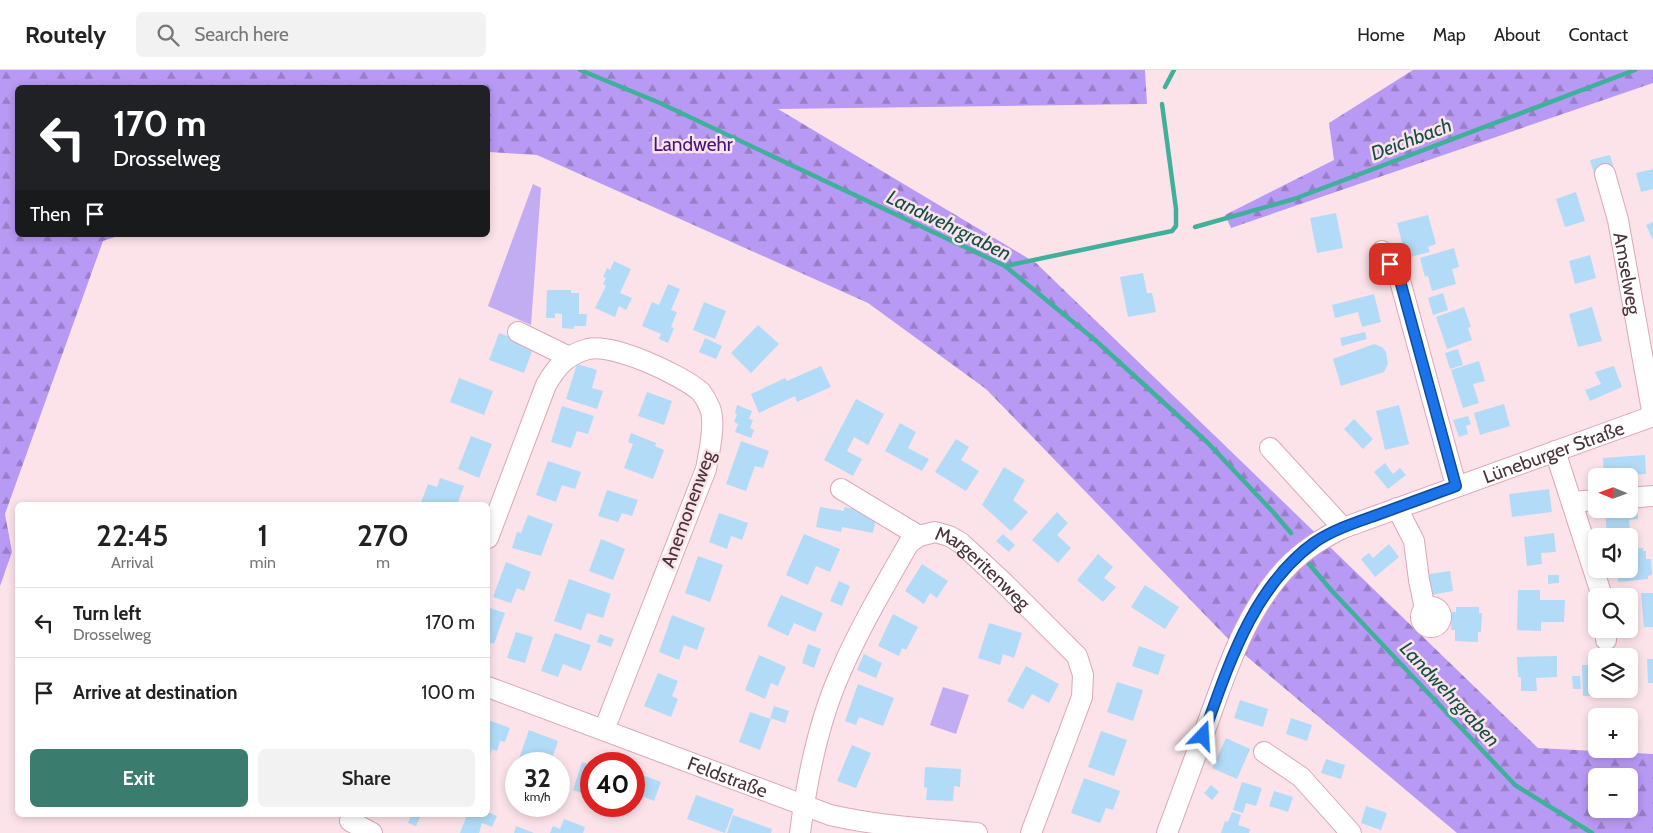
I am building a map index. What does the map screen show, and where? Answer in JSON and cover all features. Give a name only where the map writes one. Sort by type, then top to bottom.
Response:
[{"type":"street","name":"Amselweg","points":[[1605,174],[1618,220],[1653,416]]},
{"type":"street","points":[[1382,251],[1399,277],[1456,486]]},
{"type":"street","points":[[518,332],[569,357]]},
{"type":"street","name":"Anemonenweg","points":[[490,533],[546,385],[557,366],[569,357],[590,349],[612,350],[653,365],[689,383],[702,393],[711,410],[712,442],[706,469],[604,730]]},
{"type":"street","name":"Lüneburger Straße","points":[[1167,833],[1233,654],[1253,615],[1272,585],[1292,562],[1316,542],[1342,528],[1653,416]]},
{"type":"street","points":[[1270,448],[1342,528]]},
{"type":"street","points":[[1555,451],[1599,588]]},
{"type":"street","points":[[849,486],[864,490],[927,534]]},
{"type":"street","points":[[1638,497],[1653,496]]},
{"type":"street","points":[[1572,502],[1588,501]]},
{"type":"street","points":[[1397,508],[1414,542],[1425,609]]},
{"type":"street","name":"Margeritenweg","points":[[800,833],[812,759],[840,673],[854,642],[909,544],[927,534],[949,536],[961,543],[1001,580],[1076,656],[1083,675],[1082,697],[1031,833]]},
{"type":"street","name":"Feldstraße","points":[[490,687],[830,815],[863,823],[977,833]]},
{"type":"street","points":[[1264,752],[1301,777],[1351,833]]},
{"type":"street","points":[[351,823],[372,833]]},
{"type":"shaded area","points":[[533,184],[541,188],[531,325],[488,306]]},
{"type":"shaded area","points":[[943,687],[969,695],[956,734],[930,725]]},
{"type":"green space","name":"Landwehr","points":[[0,70],[1145,70],[1147,104],[778,109],[1036,263],[1538,748],[1588,751],[1588,758],[1638,758],[1638,753],[1653,754],[1653,833],[1457,833],[1239,650],[986,389],[868,303],[537,155],[490,152],[490,85],[15,85],[15,237],[115,237],[103,241],[5,514],[12,552],[0,586]]},
{"type":"green space","points":[[1413,70],[1653,70],[1653,83],[1231,228],[1225,215],[1334,160],[1329,123]]},
{"type":"building","points":[[1610,155],[1615,172],[1595,177],[1590,160]]},
{"type":"building","points":[[1653,169],[1653,189],[1641,192],[1636,173]]},
{"type":"building","points":[[1576,192],[1585,221],[1565,227],[1556,199]]},
{"type":"building","points":[[1336,213],[1343,248],[1317,253],[1310,218]]},
{"type":"building","points":[[1428,215],[1436,244],[1428,247],[1430,252],[1406,258],[1397,223]]},
{"type":"building","points":[[1653,222],[1653,240],[1646,225]]},
{"type":"building","points":[[1454,248],[1459,267],[1452,269],[1456,284],[1432,291],[1428,276],[1425,277],[1420,258]]},
{"type":"building","points":[[1590,255],[1596,278],[1575,284],[1569,261]]},
{"type":"building","points":[[614,261],[631,269],[620,293],[632,298],[626,310],[619,306],[615,317],[595,308],[606,286],[603,284],[606,278],[603,277],[607,268],[610,270]]},
{"type":"building","points":[[1143,273],[1147,293],[1152,293],[1156,312],[1128,317],[1120,277]]},
{"type":"building","points":[[668,284],[680,289],[671,310],[677,312],[671,327],[674,328],[668,343],[659,339],[661,334],[642,326],[652,302],[659,305]]},
{"type":"building","points":[[547,290],[571,290],[571,293],[579,293],[579,314],[587,314],[586,326],[574,326],[574,329],[562,328],[562,314],[555,313],[555,318],[546,318]]},
{"type":"building","points":[[1443,293],[1448,310],[1433,315],[1428,298]]},
{"type":"building","points":[[1374,294],[1381,322],[1362,327],[1358,312],[1335,318],[1332,305]]},
{"type":"building","points":[[704,302],[726,311],[715,339],[693,330]]},
{"type":"building","points":[[1464,307],[1471,327],[1468,328],[1472,340],[1447,349],[1436,317]]},
{"type":"building","points":[[1592,307],[1602,341],[1578,347],[1569,314]]},
{"type":"building","points":[[758,325],[779,344],[751,373],[731,353]]},
{"type":"building","points":[[1365,332],[1367,339],[1342,346],[1340,338]]},
{"type":"building","points":[[499,333],[534,346],[524,373],[489,360]]},
{"type":"building","points":[[705,338],[722,346],[716,359],[699,352]]},
{"type":"building","points":[[1374,344],[1382,347],[1386,352],[1388,364],[1384,372],[1341,386],[1333,359]]},
{"type":"building","points":[[1458,349],[1463,365],[1450,369],[1445,353]]},
{"type":"building","points":[[1479,361],[1485,381],[1473,384],[1479,403],[1463,408],[1451,370]]},
{"type":"building","points":[[577,364],[597,370],[592,388],[603,391],[597,409],[566,399]]},
{"type":"building","points":[[821,366],[831,387],[797,402],[795,396],[759,413],[751,394],[785,378],[787,381]]},
{"type":"building","points":[[1614,366],[1622,387],[1590,401],[1585,390],[1601,384],[1595,372]]},
{"type":"building","points":[[459,378],[493,391],[484,415],[450,402]]},
{"type":"building","points":[[647,392],[672,401],[664,425],[638,416]]},
{"type":"building","points":[[856,399],[884,414],[868,445],[854,437],[847,451],[862,459],[853,476],[824,460]]},
{"type":"building","points":[[1504,404],[1510,426],[1480,435],[1474,413]]},
{"type":"building","points":[[737,405],[752,411],[749,419],[753,420],[750,428],[754,430],[751,438],[735,432],[738,424],[734,422],[737,414],[735,413]]},
{"type":"building","points":[[1399,405],[1409,444],[1385,450],[1376,411]]},
{"type":"building","points":[[562,406],[594,416],[588,434],[577,431],[571,448],[551,442]]},
{"type":"building","points":[[1468,416],[1471,424],[1466,426],[1468,434],[1459,437],[1453,420]]},
{"type":"building","points":[[1354,419],[1373,439],[1363,449],[1344,429]]},
{"type":"building","points":[[900,423],[916,432],[908,448],[929,459],[922,471],[885,451]]},
{"type":"building","points":[[631,433],[656,443],[655,446],[664,450],[653,479],[624,468],[633,444],[628,442]]},
{"type":"building","points":[[471,436],[492,444],[479,478],[458,469]]},
{"type":"building","points":[[956,439],[969,447],[961,460],[979,471],[966,491],[935,472]]},
{"type":"building","points":[[741,441],[769,451],[763,468],[755,466],[746,491],[726,484]]},
{"type":"building","points":[[1645,455],[1646,474],[1638,474],[1638,468],[1604,468],[1603,458]]},
{"type":"building","points":[[548,461],[581,472],[575,489],[562,485],[556,502],[536,495]]},
{"type":"building","points":[[1385,463],[1393,474],[1400,468],[1406,475],[1388,489],[1374,472]]},
{"type":"building","points":[[1004,467],[1025,480],[1013,500],[1028,512],[1011,531],[982,505]]},
{"type":"building","points":[[440,478],[464,486],[458,502],[421,502],[428,484],[437,487]]},
{"type":"building","points":[[1549,489],[1552,512],[1512,517],[1509,494]]},
{"type":"building","points":[[607,490],[638,500],[632,516],[622,513],[618,522],[598,516]]},
{"type":"building","points":[[820,507],[844,511],[844,507],[877,513],[873,533],[842,527],[841,532],[816,527]]},
{"type":"building","points":[[1057,512],[1068,523],[1057,535],[1071,548],[1058,563],[1032,540]]},
{"type":"building","points":[[719,513],[748,523],[742,540],[731,536],[727,549],[709,542]]},
{"type":"building","points":[[528,515],[553,524],[541,556],[512,548],[517,532],[521,533]]},
{"type":"building","points":[[1606,518],[1638,518],[1629,520],[1630,528],[1606,528]]},
{"type":"building","points":[[1554,533],[1556,552],[1541,553],[1542,564],[1527,566],[1524,537]]},
{"type":"building","points":[[804,534],[840,549],[830,572],[816,566],[808,585],[786,575]]},
{"type":"building","points":[[1003,534],[1015,545],[1009,552],[996,541]]},
{"type":"building","points":[[601,539],[625,549],[613,580],[589,571]]},
{"type":"building","points":[[1389,544],[1399,557],[1375,577],[1361,559],[1369,553],[1373,558]]},
{"type":"building","points":[[1638,548],[1643,548],[1643,551],[1646,551],[1646,559],[1651,559],[1652,575],[1648,576],[1648,579],[1618,582],[1618,578],[1638,578]]},
{"type":"building","points":[[1098,554],[1113,567],[1104,578],[1116,587],[1103,602],[1077,580]]},
{"type":"building","points":[[698,556],[723,565],[710,602],[685,593]]},
{"type":"building","points":[[506,562],[531,572],[524,591],[517,588],[511,603],[493,597]]},
{"type":"building","points":[[922,564],[948,581],[937,598],[930,593],[924,604],[905,591]]},
{"type":"building","points":[[1450,571],[1453,591],[1426,596],[1422,575]]},
{"type":"building","points":[[1548,575],[1559,575],[1559,583],[1548,584]]},
{"type":"building","points":[[569,579],[611,594],[603,618],[587,613],[581,630],[554,621]]},
{"type":"building","points":[[839,581],[850,586],[842,606],[830,601]]},
{"type":"building","points":[[1145,585],[1179,607],[1165,629],[1131,607]]},
{"type":"building","points":[[1518,590],[1540,590],[1540,600],[1565,600],[1564,622],[1541,622],[1541,631],[1517,630]]},
{"type":"building","points":[[1641,593],[1653,593],[1653,627],[1644,627]]},
{"type":"building","points":[[781,595],[823,613],[815,632],[794,623],[788,636],[767,626]]},
{"type":"building","points":[[1456,607],[1479,607],[1479,613],[1482,613],[1481,632],[1478,632],[1478,642],[1455,641],[1455,630],[1451,630],[1452,612],[1456,612]]},
{"type":"building","points":[[490,608],[505,613],[494,644],[490,643]]},
{"type":"building","points":[[893,614],[918,627],[906,650],[902,648],[899,656],[878,646]]},
{"type":"building","points":[[672,615],[705,628],[697,650],[684,645],[679,660],[659,652]]},
{"type":"building","points":[[989,623],[1022,633],[1014,658],[1003,654],[1000,665],[978,658]]},
{"type":"building","points":[[516,632],[533,637],[525,663],[507,658]]},
{"type":"building","points":[[555,633],[591,645],[581,671],[563,664],[558,677],[541,671]]},
{"type":"building","points":[[600,634],[614,639],[611,647],[597,642]]},
{"type":"building","points":[[808,644],[821,649],[814,668],[802,663]]},
{"type":"building","points":[[1139,646],[1165,655],[1158,675],[1132,666]]},
{"type":"building","points":[[864,654],[882,663],[876,678],[857,670]]},
{"type":"building","points":[[759,655],[786,667],[778,686],[771,683],[765,699],[745,690]]},
{"type":"building","points":[[1557,656],[1557,677],[1536,678],[1537,691],[1521,691],[1521,677],[1518,677],[1517,657]]},
{"type":"building","points":[[1647,659],[1653,659],[1653,683],[1648,683]]},
{"type":"building","points":[[1582,665],[1588,665],[1588,696],[1583,696]]},
{"type":"building","points":[[1026,666],[1059,684],[1049,703],[1032,694],[1023,709],[1007,701]]},
{"type":"building","points":[[658,673],[678,681],[672,696],[678,699],[671,717],[644,706]]},
{"type":"building","points":[[1572,676],[1580,676],[1581,689],[1573,689]]},
{"type":"building","points":[[1117,682],[1143,690],[1133,721],[1107,712]]},
{"type":"building","points":[[858,684],[894,698],[883,726],[859,717],[856,725],[845,721]]},
{"type":"building","points":[[1240,700],[1268,709],[1263,727],[1234,718]]},
{"type":"building","points":[[774,706],[789,711],[785,723],[770,718]]},
{"type":"building","points":[[750,712],[771,719],[760,750],[739,742]]},
{"type":"building","points":[[1291,718],[1312,725],[1307,741],[1286,734]]},
{"type":"building","points":[[490,721],[510,728],[505,742],[500,741],[497,751],[492,749],[490,755]]},
{"type":"building","points":[[529,730],[558,741],[554,752],[521,752]]},
{"type":"building","points":[[1101,731],[1127,740],[1114,776],[1088,767]]},
{"type":"building","points":[[1226,738],[1250,749],[1237,779],[1212,768]]},
{"type":"building","points":[[852,745],[871,753],[856,788],[837,781]]},
{"type":"building","points":[[1326,759],[1345,765],[1341,779],[1321,773]]},
{"type":"building","points":[[925,767],[961,769],[960,787],[954,786],[953,801],[926,800],[927,788],[924,787]]},
{"type":"building","points":[[580,768],[580,792],[573,790]]},
{"type":"building","points":[[645,776],[661,782],[654,801],[645,797]]},
{"type":"building","points":[[1084,778],[1120,791],[1113,810],[1106,808],[1100,823],[1071,813]]},
{"type":"building","points":[[1242,782],[1262,788],[1256,806],[1246,803],[1243,813],[1233,810]]},
{"type":"building","points":[[1211,785],[1219,792],[1212,800],[1204,793]]},
{"type":"building","points":[[1274,791],[1293,797],[1288,812],[1269,806]]},
{"type":"building","points":[[696,795],[734,809],[725,833],[687,819]]},
{"type":"building","points":[[1366,806],[1387,813],[1381,830],[1361,823]]},
{"type":"building","points":[[1232,812],[1241,815],[1238,825],[1250,829],[1249,833],[1221,833],[1225,821],[1228,822]]},
{"type":"building","points":[[490,813],[497,816],[492,827],[482,823],[479,833],[460,833],[466,817],[490,817]]},
{"type":"building","points":[[733,815],[772,829],[771,833],[727,833]]},
{"type":"building","points":[[410,817],[420,817],[416,826],[408,823]]},
{"type":"building","points":[[564,819],[585,827],[583,833],[550,833],[553,826],[560,829]]},
{"type":"building","points":[[516,826],[534,833],[514,833]]},
{"type":"waterway","name":"Landwehrgraben","points":[[580,70],[660,103],[1005,266],[1095,340],[1208,443],[1291,533]]},
{"type":"waterway","points":[[1165,87],[1174,70]]},
{"type":"waterway","name":"Deichbach","points":[[1195,227],[1294,199],[1635,70]]},
{"type":"waterway","name":"Deichbach","points":[[1005,266],[1172,231],[1176,226],[1176,209],[1162,104]]},
{"type":"waterway","name":"Landwehrgraben","points":[[1304,558],[1332,591],[1515,785],[1592,833]]},
{"type":"route","points":[[1203,736],[1233,654],[1253,615],[1272,585],[1292,562],[1316,542],[1342,528],[1456,486],[1399,277],[1390,264]]}]
